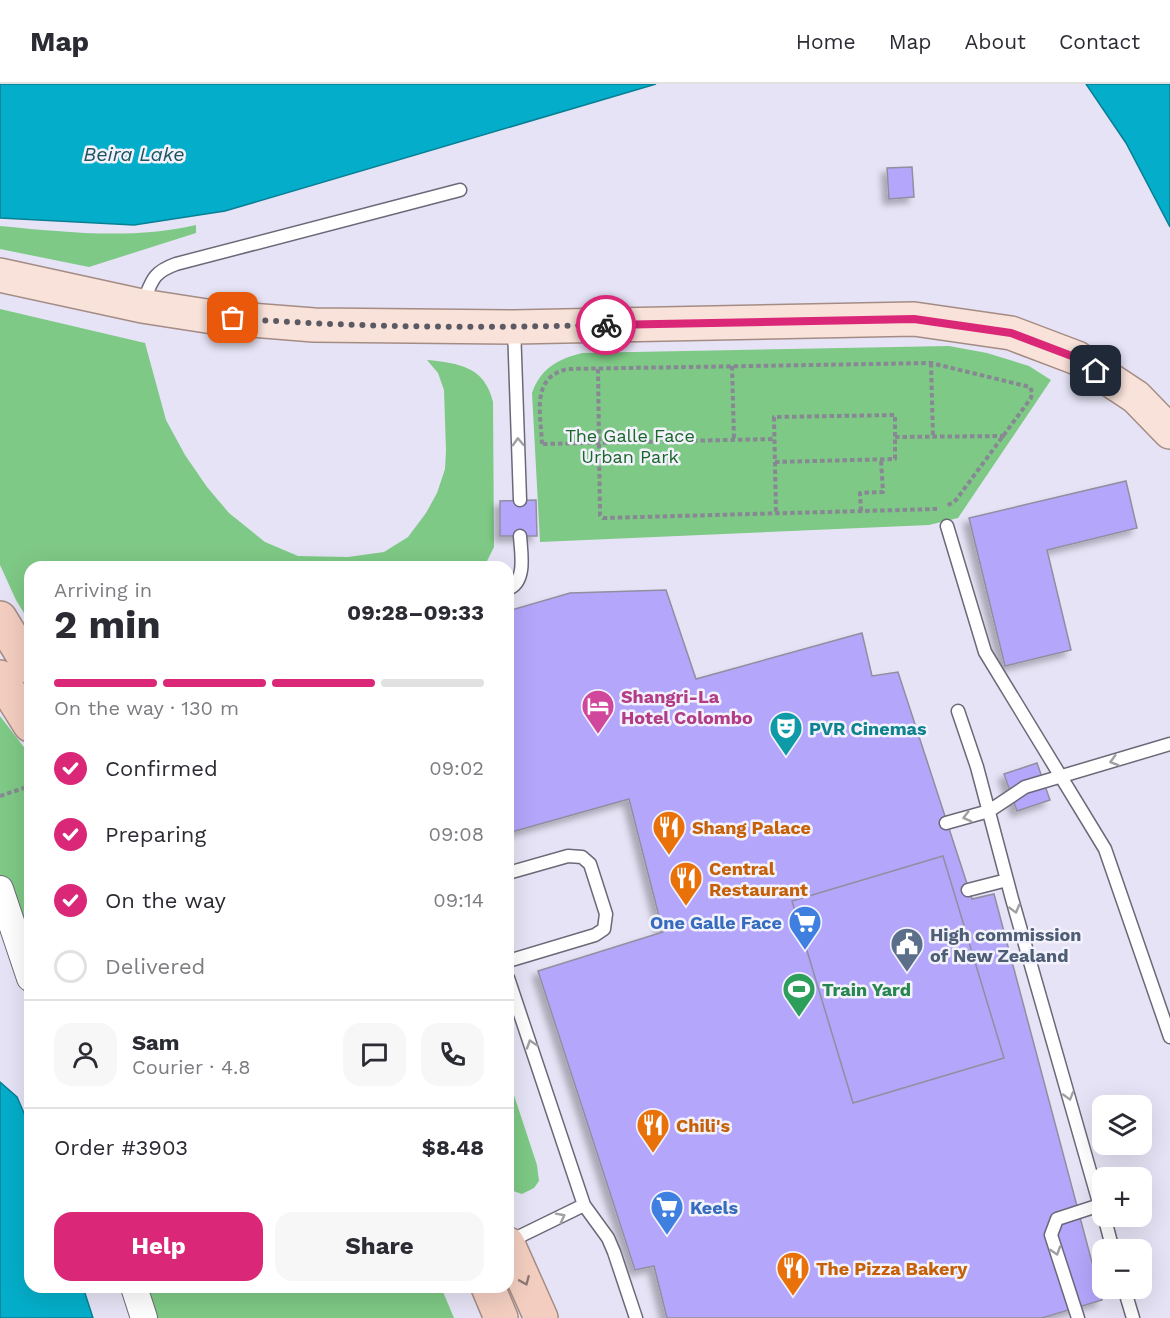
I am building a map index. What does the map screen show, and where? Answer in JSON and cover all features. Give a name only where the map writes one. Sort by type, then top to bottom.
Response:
[{"type":"highway","points":[[0,618],[24,657]]},
{"type":"highway","points":[[0,677],[24,715]]},
{"type":"highway","points":[[514,1257],[541,1318]]},
{"type":"highway","points":[[491,1293],[501,1318]]},
{"type":"main road","points":[[0,276],[142,306],[213,317],[314,325],[514,327],[914,319],[1011,333],[1077,358],[1136,397],[1170,432]]},
{"type":"street","points":[[0,889],[24,960]]},
{"type":"street","points":[[136,1293],[144,1318]]},
{"type":"lane","points":[[142,306],[155,275],[162,269],[460,190]]},
{"type":"lane","points":[[514,327],[519,500]]},
{"type":"lane","points":[[947,526],[985,652],[1106,849],[1170,1037]]},
{"type":"lane","points":[[514,586],[519,578],[521,565],[520,536]]},
{"type":"lane","points":[[958,711],[977,767],[1092,1176]]},
{"type":"lane","points":[[946,823],[989,811],[1025,787],[1170,744]]},
{"type":"lane","points":[[514,871],[568,856],[582,857],[590,864],[606,914],[604,929],[595,935],[514,959]]},
{"type":"lane","points":[[968,890],[1007,880]]},
{"type":"lane","points":[[514,996],[584,1205],[608,1238],[636,1318]]},
{"type":"lane","points":[[514,1240],[584,1205]]},
{"type":"lane","points":[[1078,1318],[1051,1235],[1057,1219],[1092,1213]]},
{"type":"lane","points":[[1127,1299],[1133,1318]]},
{"type":"path","points":[[542,444],[540,397],[542,384],[557,371],[568,369],[931,363],[1024,384],[1030,387],[1032,399],[956,500],[934,510],[603,518],[600,515],[598,369]]},
{"type":"path","points":[[931,363],[933,437]]},
{"type":"path","points":[[732,366],[734,440]]},
{"type":"path","points":[[775,462],[895,459],[894,415],[774,417],[776,514]]},
{"type":"path","points":[[895,437],[1005,436]]},
{"type":"path","points":[[518,444],[774,439]]},
{"type":"path","points":[[861,512],[860,493],[883,492],[881,460]]},
{"type":"path","points":[[0,796],[24,788]]},
{"type":"green space","points":[[196,225],[196,233],[89,267],[0,249],[0,226],[73,232],[123,233],[172,230]]},
{"type":"green space","points":[[0,309],[145,343],[166,420],[185,455],[207,487],[229,513],[265,542],[298,556],[348,557],[384,552],[408,537],[426,513],[437,493],[445,469],[446,451],[444,390],[438,373],[427,360],[460,365],[469,369],[484,381],[489,390],[493,402],[494,547],[487,561],[24,561],[24,613],[0,565]]},
{"type":"green space","name":"The Galle Face Urban Park","points":[[949,346],[987,353],[1029,366],[1051,380],[958,518],[929,525],[540,542],[532,393],[545,371],[565,358],[582,353]]},
{"type":"green space","points":[[0,716],[24,747],[24,992],[0,920]]},
{"type":"green space","points":[[514,1095],[537,1165],[539,1181],[534,1188],[522,1194],[514,1191]]},
{"type":"green space","points":[[122,1293],[444,1293],[454,1318],[130,1318]]},
{"type":"water","name":"Beira Lake","points":[[0,84],[656,84],[225,211],[134,225],[0,218]]},
{"type":"water","points":[[1086,84],[1170,84],[1170,227],[1126,143]]},
{"type":"water","points":[[0,1082],[17,1097],[24,1113],[24,1293],[85,1293],[93,1318],[0,1318]]},
{"type":"building","points":[[912,167],[914,197],[889,199],[887,168]]},
{"type":"building","points":[[1126,481],[1137,528],[1047,550],[1071,650],[1005,666],[969,518]]},
{"type":"building","points":[[536,500],[537,536],[500,536],[500,501]]},
{"type":"building","name":"One Galle Face","points":[[666,590],[696,679],[862,633],[872,676],[898,672],[972,899],[994,894],[1092,1262],[1092,1299],[1102,1300],[1042,1318],[667,1318],[654,1266],[635,1270],[538,971],[663,932],[629,799],[514,831],[514,609],[570,593]]},
{"type":"building","points":[[1037,763],[1050,800],[1017,811],[1004,774]]},
{"type":"building","points":[[943,856],[1004,1058],[853,1103],[792,901]]},
{"type":"way so far","points":[[233,318],[314,325],[514,327],[606,325]]},
{"type":"place","name":"Shangri-La Hotel Colombo","points":[[598,735]]},
{"type":"place","name":"PVR Cinemas","points":[[786,757]]},
{"type":"place","name":"Shang Palace","points":[[669,856]]},
{"type":"place","name":"Central Restaurant","points":[[686,907]]},
{"type":"place","name":"One Galle Face","points":[[805,951]]},
{"type":"place","name":"High commission of New Zealand","points":[[907,973]]},
{"type":"place","name":"Train Yard","points":[[799,1018]]},
{"type":"place","name":"Chili's","points":[[653,1154]]},
{"type":"place","name":"Keels","points":[[667,1236]]},
{"type":"place","name":"The Pizza Bakery","points":[[793,1297]]},
{"type":"route","points":[[606,325],[914,319],[1011,333],[1077,358],[1096,371]]}]
